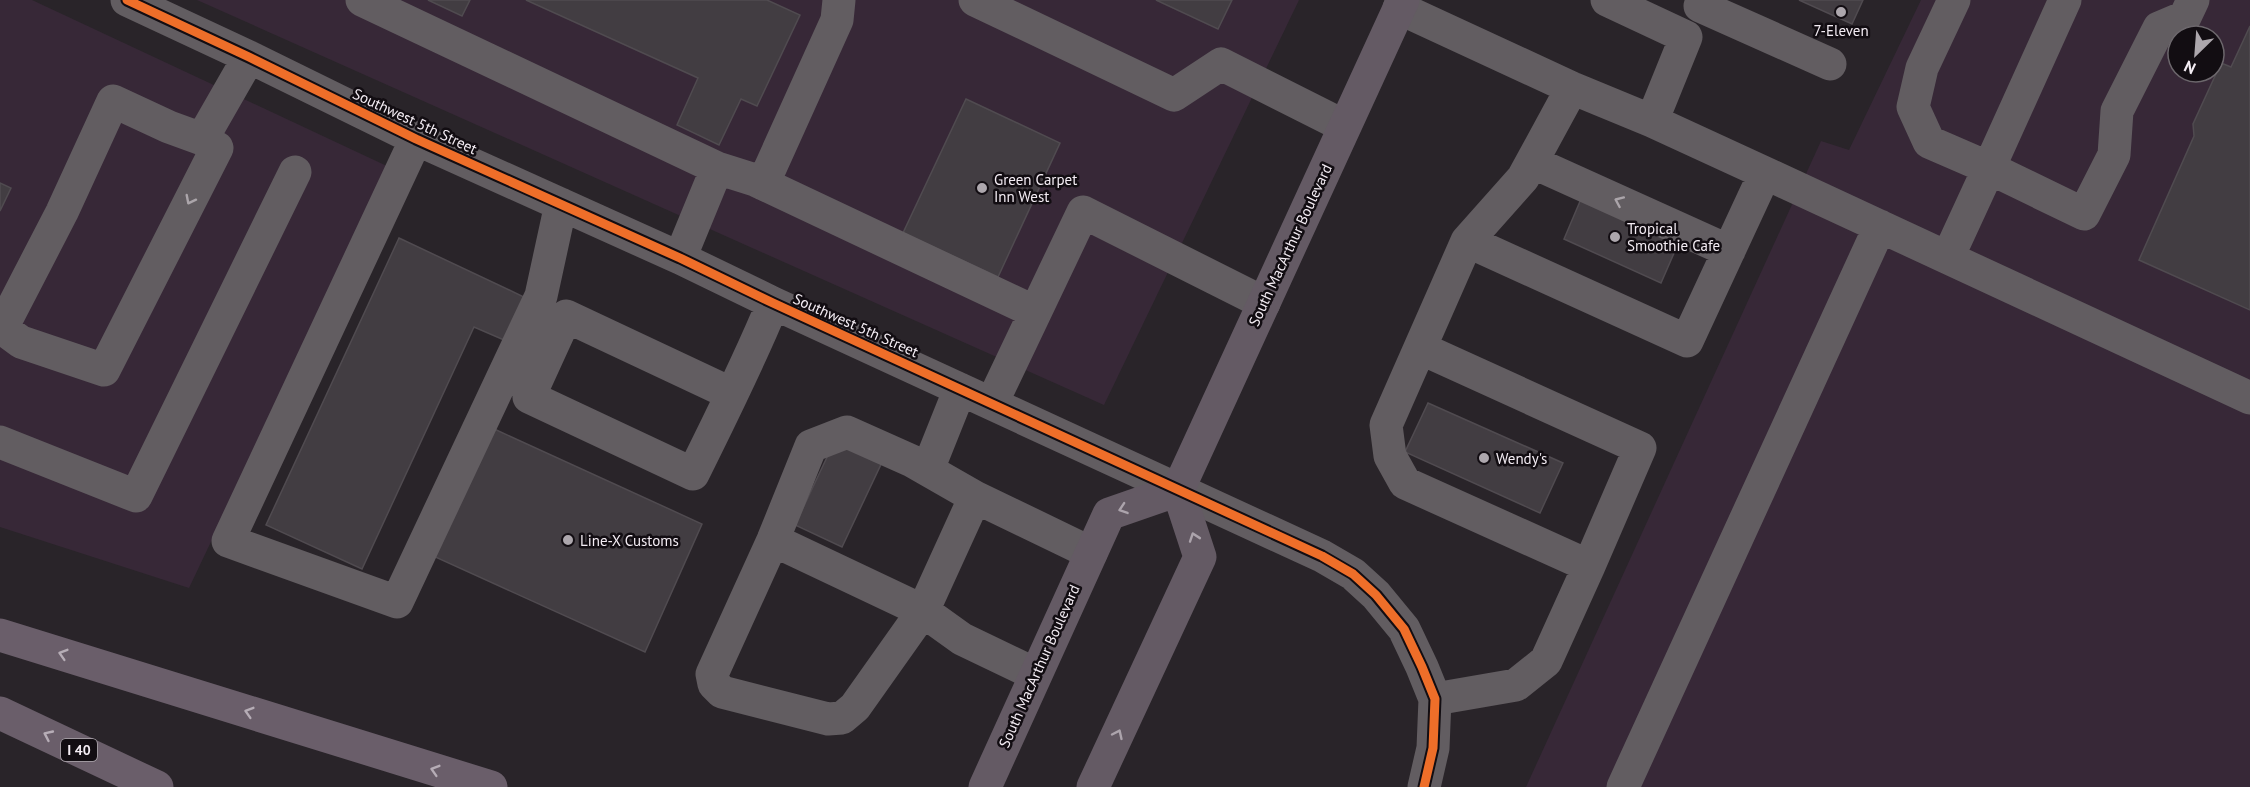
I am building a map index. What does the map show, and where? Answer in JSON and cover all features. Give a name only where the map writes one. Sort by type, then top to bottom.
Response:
[{"type":"highway","points":[[0,635],[491,787]]},
{"type":"highway","name":"I 40","points":[[0,713],[158,787]]},
{"type":"main road","name":"South MacArthur Boulevard","points":[[985,787],[1109,514],[1178,490],[1401,4]]},
{"type":"main road","points":[[1093,787],[1200,557],[1178,490]]},
{"type":"street","name":"Southwest 5th Street","points":[[128,0],[416,139],[680,258],[1322,556],[1353,574],[1376,595],[1404,628],[1435,699],[1432,748],[1424,787]]},
{"type":"street","points":[[362,0],[717,168],[763,184],[1035,312]]},
{"type":"street","points":[[763,184],[837,20],[839,0]]},
{"type":"street","points":[[975,0],[1174,95],[1221,64],[1344,126]]},
{"type":"street","points":[[1607,0],[1686,37]]},
{"type":"street","points":[[1954,0],[1922,68],[1913,108],[1929,142],[2084,214],[2114,155],[2117,111],[2159,28],[2185,17],[2193,0]]},
{"type":"street","points":[[1947,257],[2065,0]]},
{"type":"street","points":[[1652,122],[1702,3],[1830,63]]},
{"type":"street","points":[[1401,4],[1572,88],[1765,173],[2250,398]]},
{"type":"street","points":[[210,144],[113,101],[62,212],[2,328],[21,342],[104,370],[210,144],[249,57]]},
{"type":"street","points":[[1572,88],[1523,178],[1467,241],[1386,425],[1389,456],[1405,483],[1589,566]]},
{"type":"street","points":[[416,139],[228,541],[397,602],[541,296],[561,204]]},
{"type":"street","points":[[1532,162],[1730,251]]},
{"type":"street","points":[[680,258],[717,168]]},
{"type":"street","points":[[0,442],[136,496],[295,172]]},
{"type":"street","points":[[1467,241],[1687,341],[1765,173]]},
{"type":"street","points":[[992,403],[1083,212],[1264,303]]},
{"type":"street","points":[[1623,787],[1880,226]]},
{"type":"street","points":[[732,394],[566,316],[529,397],[693,474],[753,352],[773,303]]},
{"type":"street","points":[[1420,348],[1640,448],[1545,661],[1516,684],[1435,699]]},
{"type":"street","points":[[928,469],[960,389]]},
{"type":"street","points":[[975,497],[923,611],[855,706],[842,718],[828,720],[722,692],[714,684],[712,674],[773,540],[811,446],[847,432],[928,469],[975,497],[1091,553]]},
{"type":"street","points":[[773,540],[923,611],[962,639],[1035,674]]},
{"type":"shaded area","points":[[0,0],[32,0],[389,167],[189,588],[0,527]]},
{"type":"shaded area","points":[[197,0],[1299,0],[1104,405]]},
{"type":"shaded area","points":[[1921,0],[2250,0],[2250,787],[1526,787],[1821,141],[1849,150]]},
{"type":"building","points":[[428,0],[470,0],[462,16]]},
{"type":"building","points":[[526,0],[767,0],[800,15],[757,106],[741,99],[719,145],[677,125],[698,78]]},
{"type":"building","points":[[1156,0],[1232,0],[1218,29]]},
{"type":"building","name":"7-Eleven","points":[[1799,0],[1863,0],[1852,24]]},
{"type":"building","points":[[2250,26],[2250,310],[2139,260],[2194,136],[2193,124],[2211,84],[2226,84],[2226,65],[2231,67]]},
{"type":"building","name":"Green Carpet Inn West","points":[[966,99],[1060,143],[998,277],[903,233]]},
{"type":"building","points":[[0,183],[11,188],[0,211]]},
{"type":"building","points":[[1581,199],[1678,244],[1661,283],[1564,239]]},
{"type":"building","points":[[399,238],[524,297],[504,340],[474,327],[362,569],[266,525]]},
{"type":"building","name":"Wendy's","points":[[1428,403],[1563,463],[1540,513],[1405,452]]},
{"type":"building","name":"Line-X Customs","points":[[492,428],[702,524],[645,652],[433,556]]},
{"type":"building","points":[[837,436],[884,458],[842,547],[795,525]]},
{"type":"cycle path","points":[[127,0],[416,139],[680,258],[1322,556],[1353,574],[1376,595],[1404,629],[1435,699],[1433,748],[1424,787]]},
{"type":"place","name":"7-Eleven","points":[[1841,12]]},
{"type":"place","name":"Green Carpet Inn West","points":[[982,188]]},
{"type":"place","name":"Tropical Smoothie Cafe","points":[[1615,237]]},
{"type":"place","name":"Wendy's","points":[[1484,458]]},
{"type":"place","name":"Line-X Customs","points":[[568,540]]}]
